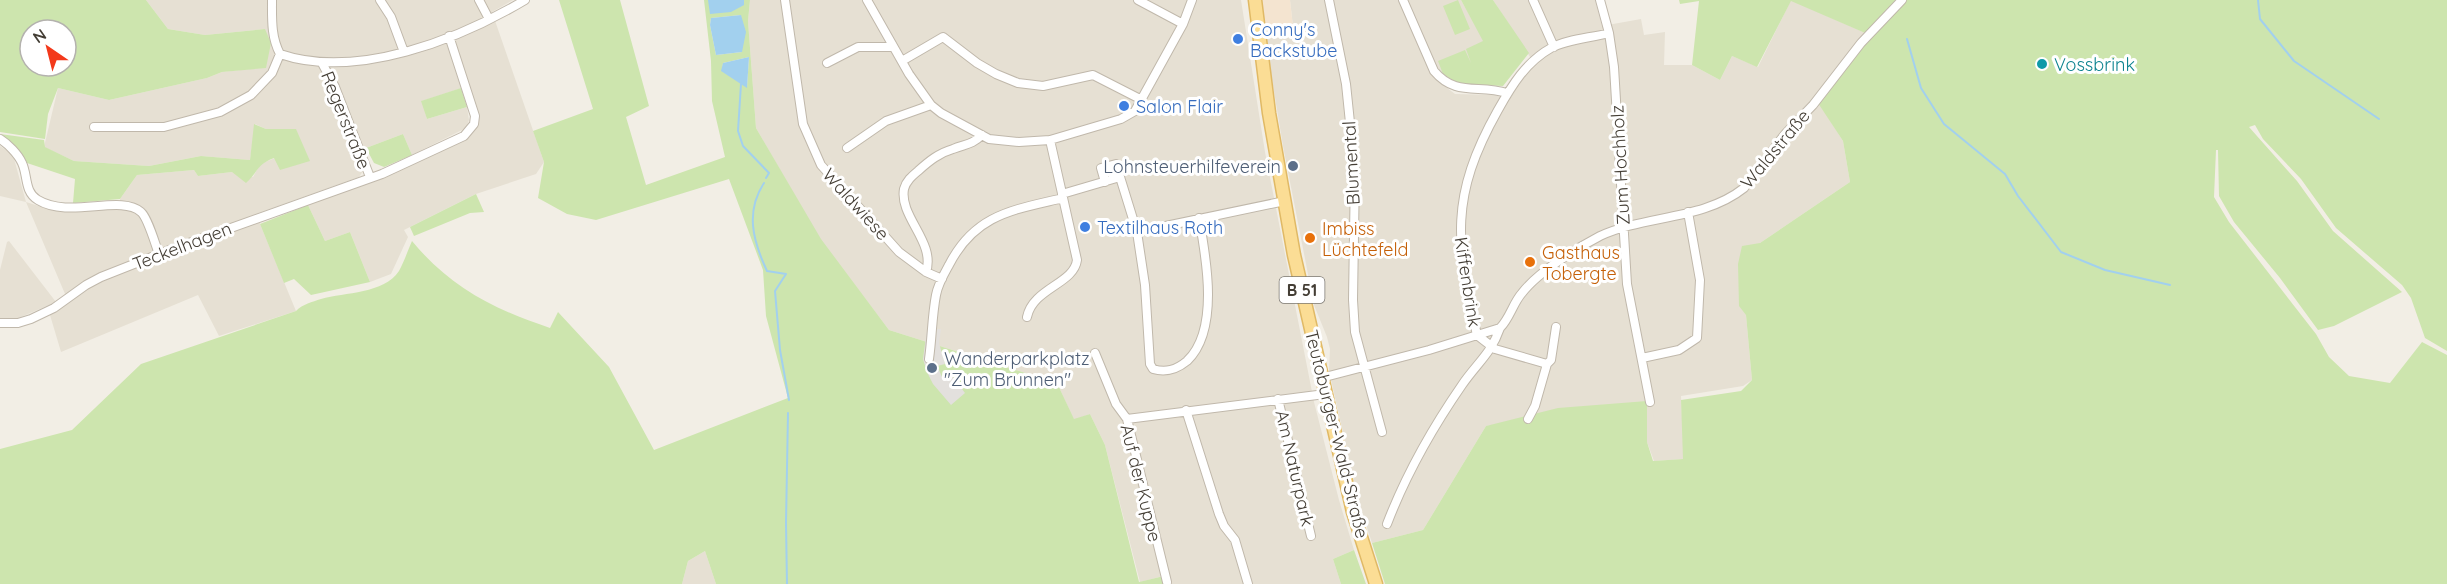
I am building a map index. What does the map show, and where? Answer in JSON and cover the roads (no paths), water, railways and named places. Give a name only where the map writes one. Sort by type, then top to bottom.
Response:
[{"type":"main road","name":"Teutoburger-Wald-Straße","points":[[1255,0],[1267,102],[1294,255],[1353,512],[1376,584]]},
{"type":"street","points":[[272,0],[274,44],[280,54],[322,63],[363,60],[404,52],[489,19],[525,0]]},
{"type":"street","points":[[380,0],[391,17],[404,52]]},
{"type":"street","points":[[479,0],[489,19]]},
{"type":"street","name":"Waldwiese","points":[[785,0],[803,124],[820,165],[899,252],[926,272],[942,279]]},
{"type":"street","points":[[867,0],[931,105],[941,113],[989,139],[1018,142],[1050,140],[1121,119],[1135,111],[1184,24],[1192,0]]},
{"type":"street","points":[[1138,0],[1184,24]]},
{"type":"street","name":"Blumental","points":[[1329,0],[1346,84],[1355,171],[1353,300],[1355,332],[1382,432]]},
{"type":"street","points":[[1403,0],[1434,71],[1442,80],[1455,87],[1507,93]]},
{"type":"street","points":[[1533,0],[1554,46]]},
{"type":"street","name":"Zum Hochholz","points":[[1600,0],[1609,33],[1614,68],[1627,284],[1650,402]]},
{"type":"street","name":"Waldstraße","points":[[1387,524],[1399,492],[1432,434],[1462,385],[1493,348],[1500,328],[1521,293],[1532,282],[1589,242],[1624,228],[1688,212],[1730,198],[1744,188],[1785,134],[1813,105],[1861,43],[1902,0]]},
{"type":"street","name":"Kiffenbrink","points":[[1321,378],[1477,335],[1462,260],[1461,205],[1468,173],[1476,151],[1507,93],[1537,57],[1554,46],[1609,33]]},
{"type":"street","name":"Teckelhagen","points":[[0,323],[18,323],[30,319],[54,308],[101,277],[382,174],[464,136],[474,124],[475,116],[449,36]]},
{"type":"street","points":[[903,61],[943,37],[977,63],[1018,83],[1043,86],[1093,75],[1142,100]]},
{"type":"street","points":[[826,63],[858,47],[893,46]]},
{"type":"street","points":[[94,127],[164,128],[219,112],[251,95],[272,73],[280,54]]},
{"type":"street","name":"Regerstraße","points":[[322,63],[335,87],[370,177]]},
{"type":"street","points":[[847,148],[885,121],[931,105]]},
{"type":"street","points":[[926,272],[930,261],[928,253],[908,209],[904,188],[908,180],[934,157],[954,148],[972,144],[981,135]]},
{"type":"street","points":[[0,139],[22,162],[30,192],[35,199],[55,207],[72,209],[119,204],[132,205],[143,213],[159,254]]},
{"type":"street","points":[[1027,317],[1028,311],[1037,298],[1071,274],[1076,267],[1076,253],[1050,140]]},
{"type":"street","points":[[1105,182],[1101,168],[1116,164],[1137,232],[1145,285],[1149,364],[1153,369],[1161,372],[1173,370],[1195,353],[1203,334],[1208,297],[1207,262],[1199,218]]},
{"type":"street","points":[[929,359],[937,293],[942,279],[964,240],[981,225],[1002,213],[1120,177]]},
{"type":"street","points":[[1137,232],[1285,201]]},
{"type":"street","points":[[1642,358],[1679,350],[1697,338],[1700,280],[1688,212]]},
{"type":"street","points":[[1528,419],[1547,364],[1551,360],[1556,327]]},
{"type":"street","points":[[1477,335],[1500,328]]},
{"type":"street","points":[[1477,335],[1493,348],[1547,364]]},
{"type":"street","name":"Auf der Kuppe","points":[[1095,353],[1116,404],[1126,419],[1167,582]]},
{"type":"street","name":"Am Naturpark","points":[[1126,419],[1325,394]]},
{"type":"street","name":"Am Naturpark","points":[[1278,399],[1311,536]]},
{"type":"street","points":[[1186,410],[1219,514],[1224,526],[1235,540],[1248,584]]},
{"type":"water","points":[[708,0],[744,0],[744,5],[731,12],[710,14]]},
{"type":"water","points":[[741,15],[746,32],[742,52],[716,55],[710,25],[711,18]]},
{"type":"water","points":[[749,57],[747,88],[721,71],[723,63]]},
{"type":"waterway","points":[[2258,0],[2260,19],[2294,61],[2379,119]]},
{"type":"waterway","points":[[1907,39],[1921,88],[1944,124],[2005,174],[2018,196],[2061,252],[2105,270],[2170,285]]},
{"type":"waterway","points":[[741,84],[738,131],[743,146],[769,173],[766,178]]},
{"type":"waterway","points":[[764,183],[754,205],[753,227],[758,249],[767,271],[786,274],[775,291],[780,350],[789,400]]},
{"type":"waterway","points":[[787,584],[788,413]]},
{"type":"place","name":"Conny's Backstube","points":[[1238,39]]},
{"type":"place","name":"Vossbrink","points":[[2042,64]]},
{"type":"place","name":"Salon Flair","points":[[1124,106]]},
{"type":"place","name":"Lohnsteuerhilfeverein","points":[[1293,166]]},
{"type":"place","name":"Textilhaus Roth","points":[[1085,227]]},
{"type":"place","name":"Imbiss Lüchtefeld","points":[[1310,238]]},
{"type":"place","name":"Gasthaus Tobergte","points":[[1530,262]]},
{"type":"place","name":"Wanderparkplatz \"Zum Brunnen\"","points":[[932,368]]}]
